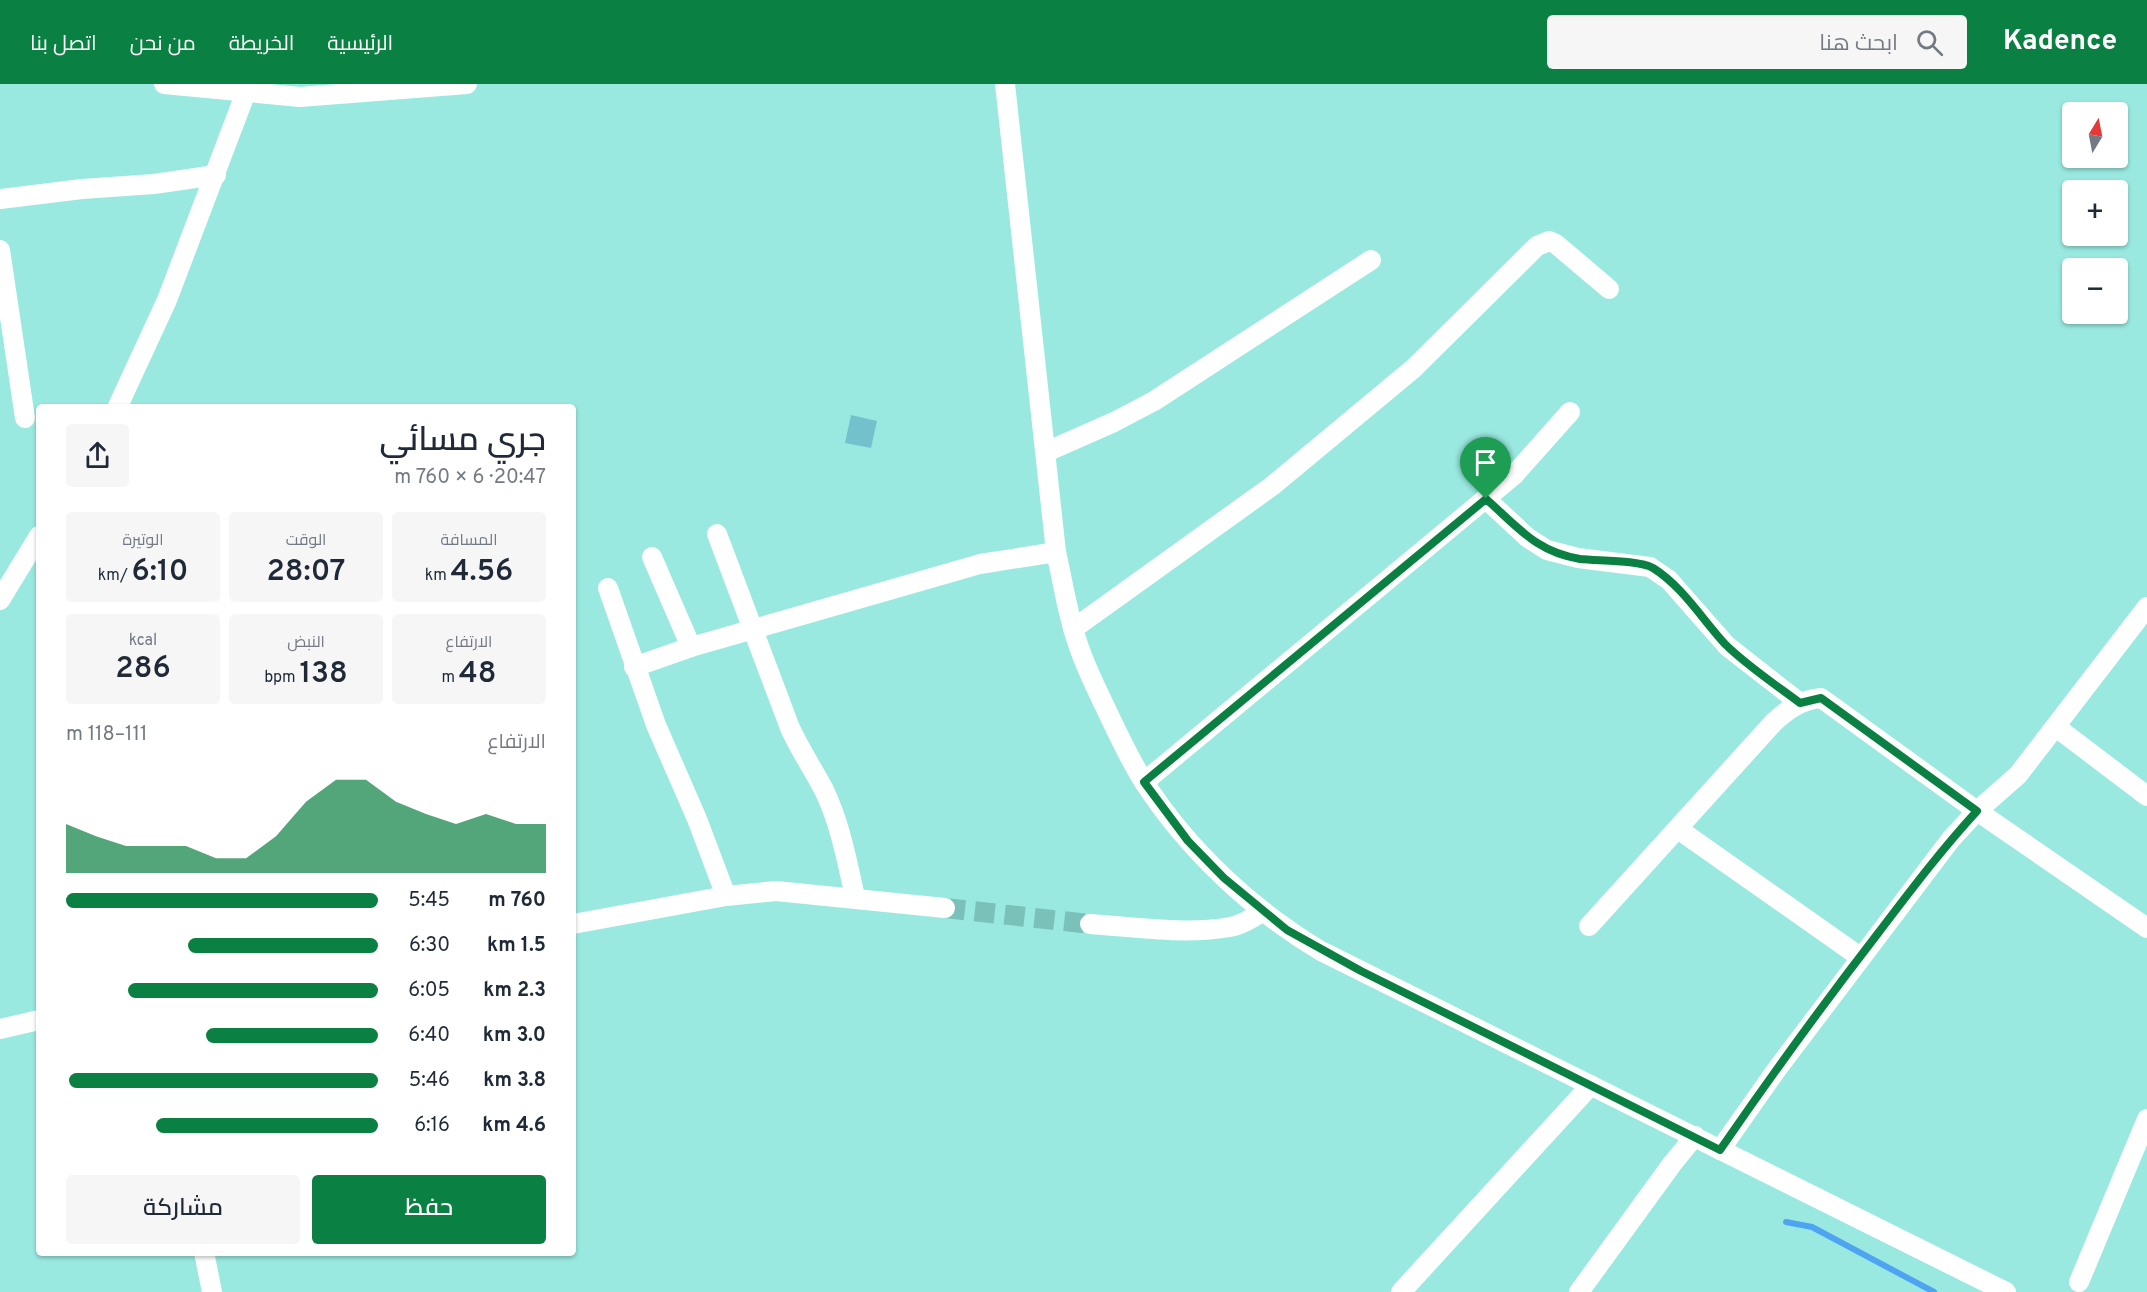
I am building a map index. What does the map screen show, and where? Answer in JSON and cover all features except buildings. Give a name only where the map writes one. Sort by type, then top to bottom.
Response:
[{"type":"street","points":[[164,84],[247,88],[300,98],[467,84]]},
{"type":"street","points":[[1009,86],[1056,552],[1073,629],[1091,676],[1144,782],[1188,841],[1224,878],[1263,911],[1287,930],[1321,951],[1695,1136],[1997,1290]]},
{"type":"street","points":[[119,404],[166,300],[216,175],[247,88]]},
{"type":"street","points":[[0,199],[82,189],[154,184],[216,175]]},
{"type":"street","points":[[1073,629],[1272,486],[1414,368],[1537,246],[1549,241],[1556,244],[1609,289]]},
{"type":"street","points":[[0,250],[25,418]]},
{"type":"street","points":[[1046,452],[1155,401],[1371,260]]},
{"type":"street","points":[[1144,782],[1514,475],[1570,412]]},
{"type":"street","points":[[1486,499],[1528,538],[1547,550],[1578,558],[1650,567],[1669,580],[1727,646],[1800,703]]},
{"type":"street","points":[[717,534],[800,750],[824,790],[834,815],[855,897]]},
{"type":"street","points":[[0,600],[36,541]]},
{"type":"street","points":[[634,667],[691,647],[980,564],[1056,552]]},
{"type":"street","points":[[652,557],[691,647]]},
{"type":"street","points":[[608,588],[656,725],[697,819],[726,896]]},
{"type":"street","points":[[1720,1150],[1860,957],[1951,839],[1977,811],[2018,775],[2147,607]]},
{"type":"street","points":[[1588,926],[1774,722],[1787,710],[1800,703],[1821,698],[1977,811],[2147,928]]},
{"type":"street","points":[[2056,728],[2147,796]]},
{"type":"street","points":[[1678,829],[1860,957]]},
{"type":"street","points":[[576,923],[726,896],[776,891],[855,897],[945,908]]},
{"type":"street","points":[[1090,924],[1200,930],[1231,927],[1245,923],[1263,911]]},
{"type":"street","points":[[0,1029],[36,1021]]},
{"type":"street","points":[[1401,1292],[1591,1085]]},
{"type":"street","points":[[2079,1282],[2140,1151],[2147,1119]]},
{"type":"street","points":[[1579,1292],[1695,1136]]},
{"type":"street","points":[[205,1256],[212,1292]]},
{"type":"waterway","points":[[1786,1222],[1812,1227],[1934,1292]]},
{"type":"tunnel","points":[[945,908],[1090,924]]},
{"type":"route","points":[[1486,499],[1528,538],[1547,550],[1578,558],[1650,567],[1669,580],[1727,646],[1800,703],[1821,698],[1977,811],[1951,839],[1860,957],[1720,1150],[1321,951],[1287,930],[1224,878],[1188,841],[1144,782],[1486,499]]}]
